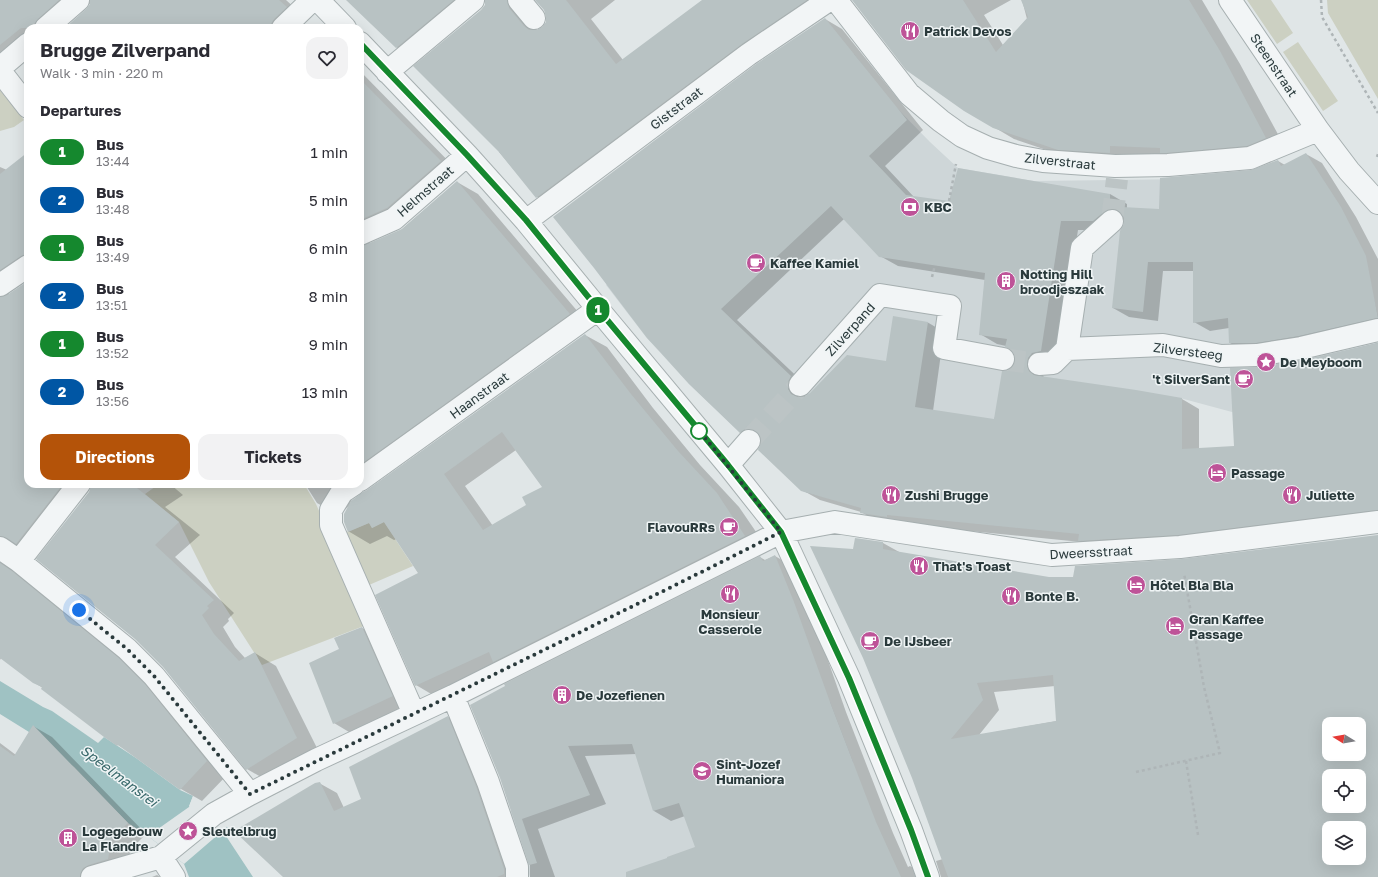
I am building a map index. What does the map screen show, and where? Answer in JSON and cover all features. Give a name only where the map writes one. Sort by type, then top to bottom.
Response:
[{"type":"street","points":[[51,24],[78,0]]},
{"type":"street","points":[[287,24],[312,0]]},
{"type":"street","points":[[318,0],[341,24]]},
{"type":"street","points":[[387,72],[473,0]]},
{"type":"street","points":[[519,0],[534,18]]},
{"type":"street","name":"Giststraat","points":[[526,220],[749,54],[829,0]]},
{"type":"street","name":"Zilverstraat","points":[[836,0],[909,94],[941,122],[962,136],[988,148],[1016,156],[1116,173],[1168,165],[1250,158],[1318,130]]},
{"type":"street","name":"Steenstraat","points":[[1230,0],[1318,130],[1349,171],[1378,203]]},
{"type":"street","points":[[364,47],[467,155],[526,220],[728,465],[781,532],[849,678],[911,830],[928,877]]},
{"type":"street","points":[[24,48],[0,70],[24,102]]},
{"type":"street","name":"Helmstraat","points":[[364,232],[394,219],[467,155]]},
{"type":"street","points":[[1039,364],[1053,363],[1067,349],[1082,248],[1112,221]]},
{"type":"street","points":[[0,285],[24,269]]},
{"type":"street","name":"Zilverpand","points":[[800,385],[880,295],[950,306],[944,348],[1003,359]]},
{"type":"street","name":"Haanstraat","points":[[364,477],[598,309]]},
{"type":"street","name":"Zilversteeg","points":[[1067,349],[1163,345],[1221,356],[1257,355],[1301,348],[1378,330]]},
{"type":"street","points":[[728,465],[749,441]]},
{"type":"street","points":[[19,561],[76,488]]},
{"type":"street","points":[[348,488],[342,492],[331,510],[331,524],[414,714]]},
{"type":"street","name":"Dweersstraat","points":[[165,854],[214,814],[250,794],[316,760],[453,696],[781,532],[835,522],[1052,555],[1180,547],[1378,522]]},
{"type":"street","points":[[0,548],[19,561],[127,649],[154,676],[250,794]]},
{"type":"street","points":[[453,696],[488,782],[517,867],[517,877]]},
{"type":"street","points":[[92,877],[165,854],[174,877]]},
{"type":"path","points":[[1321,0],[1322,18],[1378,113]]},
{"type":"path","points":[[948,201],[962,136]]},
{"type":"path","points":[[1136,772],[1220,753],[1204,687],[1180,547]]},
{"type":"path","points":[[1186,761],[1198,836]]},
{"type":"shaded area","points":[[1247,0],[1271,0],[1293,33],[1277,44]]},
{"type":"shaded area","points":[[1327,0],[1378,0],[1378,99],[1328,13]]},
{"type":"shaded area","points":[[1298,42],[1338,101],[1323,111],[1283,52]]},
{"type":"shaded area","points":[[854,54],[888,99],[958,168],[1034,181],[1193,179],[1367,269],[1378,317],[1378,365],[1253,411],[1232,412],[1180,398],[1182,400],[1182,489],[853,504],[804,492],[689,384],[646,337],[606,285],[664,239],[804,101]]},
{"type":"shaded area","points":[[0,90],[24,120],[14,127],[0,131]]},
{"type":"shaded area","points":[[153,488],[306,488],[316,504],[369,624],[262,665],[209,582],[179,522],[145,494]]},
{"type":"shaded area","points":[[384,522],[413,566],[369,585],[344,533],[369,523],[372,528]]},
{"type":"shaded area","name":"Sint-Jozef Humaniora","points":[[537,676],[830,702],[853,762],[798,779],[705,877],[530,877],[506,813],[585,784]]},
{"type":"water","name":"Speelmansrei","points":[[0,681],[52,711],[98,743],[104,737],[180,790],[193,796],[189,806],[234,831],[226,836],[253,877],[189,877],[184,864],[148,836],[128,823],[74,767],[29,732],[0,714]]},
{"type":"pier","name":"Sleutelbrug","points":[[193,796],[191,805],[227,827],[184,864],[148,836],[189,807]]},
{"type":"building","points":[[0,0],[59,0],[34,24],[24,24],[24,28],[21,28],[0,45]]},
{"type":"building","points":[[90,0],[279,0],[287,7],[274,19],[271,24],[69,24],[90,4]]},
{"type":"building","points":[[346,0],[454,0],[396,48]]},
{"type":"building","points":[[485,0],[507,0],[509,8],[524,26],[529,30],[536,30],[542,27],[546,22],[546,16],[544,10],[535,0],[566,0],[616,64],[702,0],[807,0],[742,44],[536,198],[499,152],[413,66],[481,10],[485,5]]},
{"type":"building","points":[[852,0],[963,0],[996,52],[1028,17],[1021,0],[1189,0],[1220,51],[1266,138],[1247,146],[1167,153],[1160,153],[1160,148],[1110,146],[1110,153],[1058,150],[993,128],[964,111],[906,70]]},
{"type":"building","points":[[825,18],[907,120],[869,156],[906,195],[949,201],[958,168],[1110,194],[1110,209],[1093,221],[1061,221],[1041,351],[1032,353],[1028,358],[1027,365],[1029,371],[1034,375],[1182,398],[1182,449],[1234,446],[1230,368],[1259,367],[1303,360],[1378,343],[1378,510],[1179,535],[1078,541],[1079,534],[887,515],[887,517],[860,513],[861,508],[801,491],[758,450],[761,443],[761,437],[757,432],[751,429],[745,429],[740,433],[689,384],[647,338],[553,217],[756,64]],"holes":[[[831,206],[879,257],[985,273],[979,335],[1007,339],[1005,347],[1011,350],[1015,355],[1015,361],[1012,367],[1008,371],[1002,371],[994,419],[915,407],[928,322],[893,316],[886,361],[847,355],[810,393],[804,397],[798,397],[791,394],[788,389],[788,382],[791,376],[721,309]]]},
{"type":"building","points":[[364,83],[441,161],[387,208],[364,218]]},
{"type":"building","points":[[1306,153],[1341,207],[1366,256],[1378,318],[1299,336],[1256,343],[1229,343],[1228,318],[1193,323],[1193,262],[1148,262],[1143,312],[1112,308],[1120,231],[1124,224],[1122,207],[1159,209],[1160,178],[1251,170],[1278,160],[1281,166]]},
{"type":"building","points":[[24,155],[24,255],[0,270],[0,174]]},
{"type":"building","points":[[457,181],[570,314],[364,462],[364,245],[402,229]]},
{"type":"building","points":[[24,284],[24,488],[60,488],[16,544],[7,538],[0,536],[0,297],[7,295]]},
{"type":"building","points":[[585,334],[631,394],[678,451],[717,493],[745,536],[493,662],[489,652],[415,686],[375,595],[418,573],[384,522],[372,528],[369,523],[348,532],[344,522],[344,514],[351,501]],"holes":[[[502,432],[542,487],[522,497],[526,505],[483,530],[444,474]]]},
{"type":"building","points":[[90,488],[137,488],[179,522],[155,545],[214,600],[207,606],[209,608],[202,615],[214,634],[239,661],[255,652],[297,738],[246,770],[163,667],[135,639],[36,559],[89,492]]},
{"type":"building","points":[[1378,535],[1378,877],[948,877],[912,778],[863,658],[810,546],[853,549],[855,538],[883,542],[883,549],[1049,577],[1073,577],[1075,566],[1182,559]],"holes":[[[1053,675],[1056,721],[951,739],[983,700],[977,683]]]},
{"type":"building","points":[[775,555],[876,822],[901,877],[626,877],[626,872],[695,847],[679,803],[653,811],[632,744],[568,746],[590,795],[522,819],[537,863],[529,865],[500,778],[470,705],[505,686],[504,684],[760,556],[763,561]]},
{"type":"building","points":[[0,563],[12,571],[119,658],[145,684],[207,761],[180,790],[118,745],[117,746],[104,737],[41,689],[42,687],[33,683],[0,658]]},
{"type":"building","points":[[362,627],[393,696],[333,724],[309,663],[339,649],[334,638]]},
{"type":"building","points":[[448,716],[476,786],[504,869],[504,874],[497,877],[283,877],[234,831],[315,783],[320,782],[334,811],[361,799],[349,767]]},
{"type":"building","points":[[33,725],[128,823],[112,838],[108,859],[83,868],[80,877],[0,877],[0,746],[14,756]]},
{"type":"tunnel","points":[[1112,221],[1117,179]]},
{"type":"tunnel","points":[[1003,359],[1039,364]]},
{"type":"tunnel","points":[[749,441],[800,385]]},
{"type":"bus line","name":"1","points":[[364,47],[467,155],[526,220],[728,465],[781,532],[849,678],[911,830],[928,877]]},
{"type":"place","name":"Patrick Devos","points":[[910,31]]},
{"type":"place","name":"KBC","points":[[910,207]]},
{"type":"place","name":"Kaffee Kamiel","points":[[756,263]]},
{"type":"place","name":"Notting Hill broodjeszaak","points":[[1006,281]]},
{"type":"place","name":"De Meyboom","points":[[1266,362]]},
{"type":"place","name":"'t SilverSant","points":[[1244,379]]},
{"type":"place","name":"Passage","points":[[1217,473]]},
{"type":"place","name":"Zushi Brugge","points":[[891,495]]},
{"type":"place","name":"Juliette","points":[[1292,495]]},
{"type":"place","name":"FlavouRRs","points":[[729,527]]},
{"type":"place","name":"That's Toast","points":[[919,566]]},
{"type":"place","name":"Hôtel Bla Bla","points":[[1136,585]]},
{"type":"place","name":"Monsieur Casserole","points":[[730,594]]},
{"type":"place","name":"Bonte B.","points":[[1011,596]]},
{"type":"place","name":"Gran Kaffee Passage","points":[[1175,626]]},
{"type":"place","name":"De IJsbeer","points":[[870,641]]},
{"type":"place","name":"De Jozefienen","points":[[562,695]]},
{"type":"place","name":"Sint-Jozef Humaniora","points":[[702,771]]},
{"type":"place","name":"Sleutelbrug","points":[[188,831]]},
{"type":"place","name":"Logegebouw La Flandre","points":[[68,838]]},
{"type":"route","points":[[79,610],[127,649],[154,676],[250,794],[316,760],[466,689],[781,532],[698,429],[699,431]]}]
